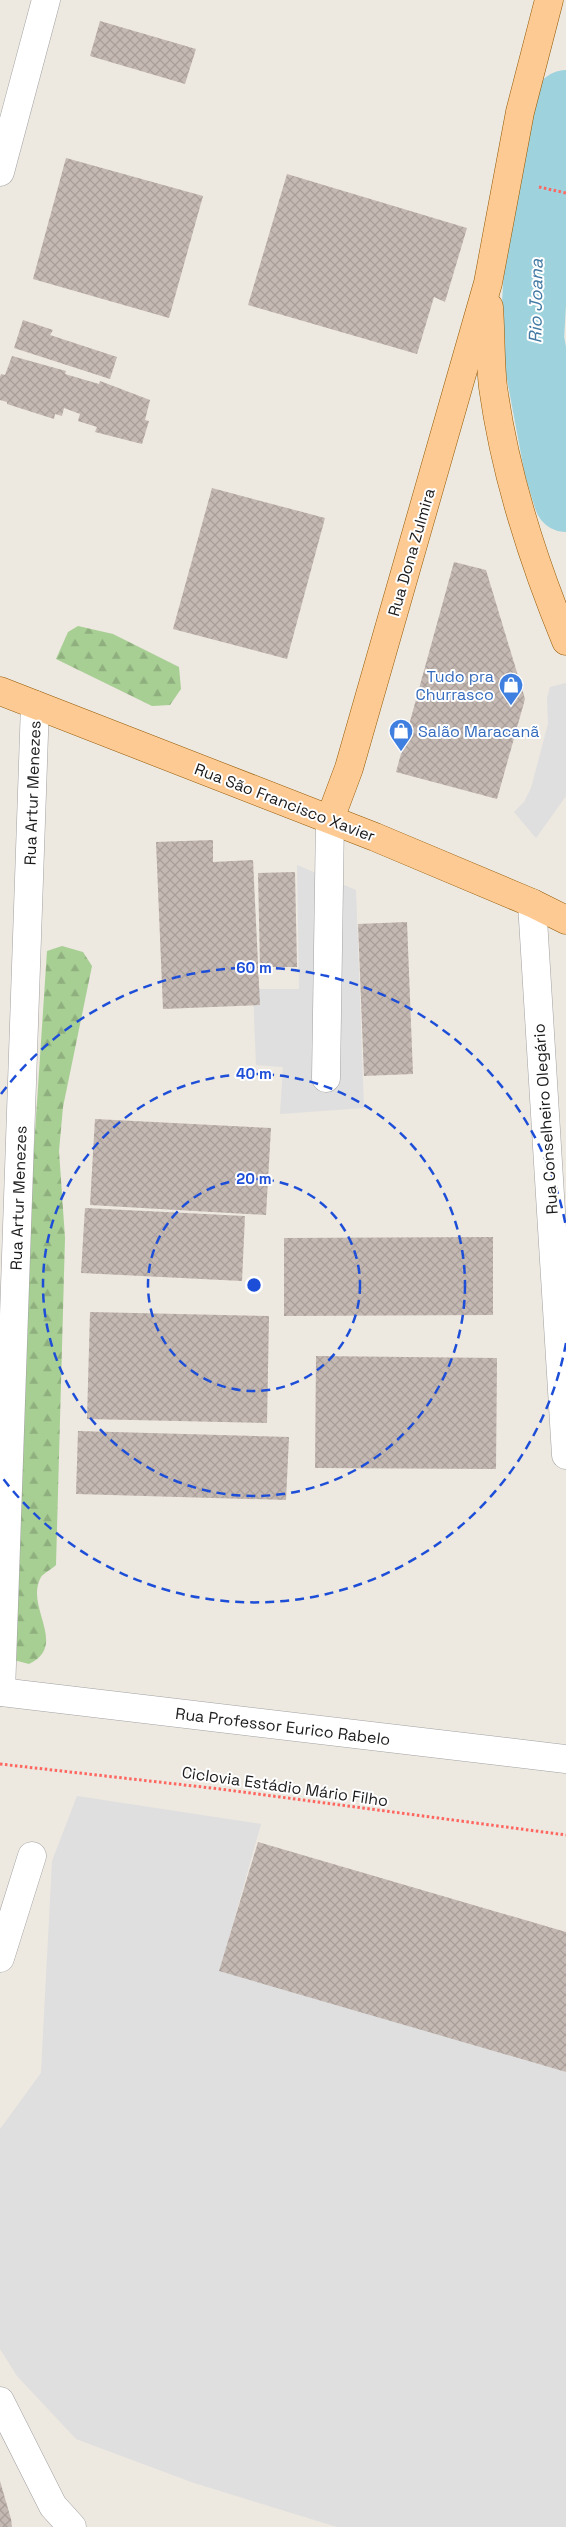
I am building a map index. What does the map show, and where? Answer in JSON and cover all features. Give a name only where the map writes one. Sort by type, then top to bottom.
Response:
[{"type":"main road","points":[[549,0],[520,112],[488,283],[493,387],[514,487],[550,602],[566,641]]},
{"type":"main road","name":"Rua Dona Zulmira","points":[[330,820],[349,768],[488,283]]},
{"type":"main road","name":"Rua São Francisco Xavier","points":[[0,691],[330,820],[532,903],[566,920]]},
{"type":"street","points":[[0,172],[46,0]]},
{"type":"street","name":"Rua Artur Menezes","points":[[0,1692],[35,705]]},
{"type":"street","points":[[326,1078],[330,820]]},
{"type":"street","name":"Rua Conselheiro Olegário","points":[[532,903],[566,1455]]},
{"type":"street","name":"Rua Professor Eurico Rabelo","points":[[0,1692],[566,1759]]},
{"type":"street","points":[[0,1958],[32,1856]]},
{"type":"street","points":[[0,2401],[53,2506],[72,2527]]},
{"type":"path","points":[[531,186],[566,192]]},
{"type":"path","name":"Ciclovia Estádio Mário Filho","points":[[0,1764],[220,1789],[566,1834]]},
{"type":"green space","points":[[78,626],[113,634],[179,667],[181,689],[170,705],[152,706],[56,659],[68,632]]},
{"type":"green space","points":[[62,946],[83,952],[92,966],[63,1107],[59,1151],[65,1238],[56,1565],[41,1577],[37,1589],[46,1636],[45,1647],[40,1656],[29,1664],[10,1659],[1,1647],[47,951]]},
{"type":"shaded area","points":[[566,683],[566,796],[536,838],[514,812],[524,802],[531,788],[548,724],[547,698],[550,687]]},
{"type":"shaded area","points":[[297,865],[356,890],[364,1108],[280,1114],[283,1067],[256,1065],[253,989],[299,989]]},
{"type":"shaded area","points":[[77,1796],[261,1824],[220,1970],[566,2072],[566,2527],[337,2527],[194,2483],[76,2439],[17,2376],[0,2349],[0,2129],[41,2073],[52,1861]]},
{"type":"building","points":[[100,21],[196,49],[185,84],[90,56]]},
{"type":"building","points":[[66,158],[203,196],[169,318],[33,279]]},
{"type":"building","points":[[287,174],[467,228],[445,302],[434,297],[417,354],[248,305]]},
{"type":"building","points":[[23,320],[53,330],[50,335],[117,357],[110,379],[14,348]]},
{"type":"building","points":[[12,356],[66,371],[65,374],[99,384],[100,381],[150,400],[145,420],[149,421],[142,444],[95,432],[97,427],[78,421],[80,414],[64,408],[62,416],[55,414],[54,419],[0,400],[0,377],[1,374],[5,375]]},
{"type":"building","points":[[212,488],[325,518],[287,659],[173,629]]},
{"type":"building","points":[[454,562],[486,570],[525,699],[497,799],[396,772]]},
{"type":"building","points":[[213,840],[213,862],[253,860],[260,1005],[163,1009],[156,842]]},
{"type":"building","points":[[295,872],[297,967],[260,967],[258,873]]},
{"type":"building","points":[[407,922],[413,1074],[364,1076],[358,924]]},
{"type":"building","points":[[95,1119],[271,1128],[266,1215],[90,1205]]},
{"type":"building","points":[[85,1208],[245,1216],[242,1281],[81,1273]]},
{"type":"building","points":[[493,1237],[493,1315],[284,1316],[284,1238]]},
{"type":"building","points":[[90,1312],[269,1316],[267,1423],[87,1419]]},
{"type":"building","points":[[316,1356],[497,1358],[496,1469],[315,1468]]},
{"type":"building","points":[[78,1431],[289,1437],[286,1500],[76,1494]]},
{"type":"building","points":[[258,1842],[566,1932],[566,2072],[219,1971]]},
{"type":"building","points":[[0,2481],[11,2519],[12,2527],[0,2527]]},
{"type":"waterway","name":"Rio Joana","points":[[566,102],[550,157],[538,234],[532,339],[556,467],[566,500]]},
{"type":"place","name":"Tudo pra Churrasco","points":[[511,706]]},
{"type":"place","name":"Salão Maracanã","points":[[401,752]]}]
